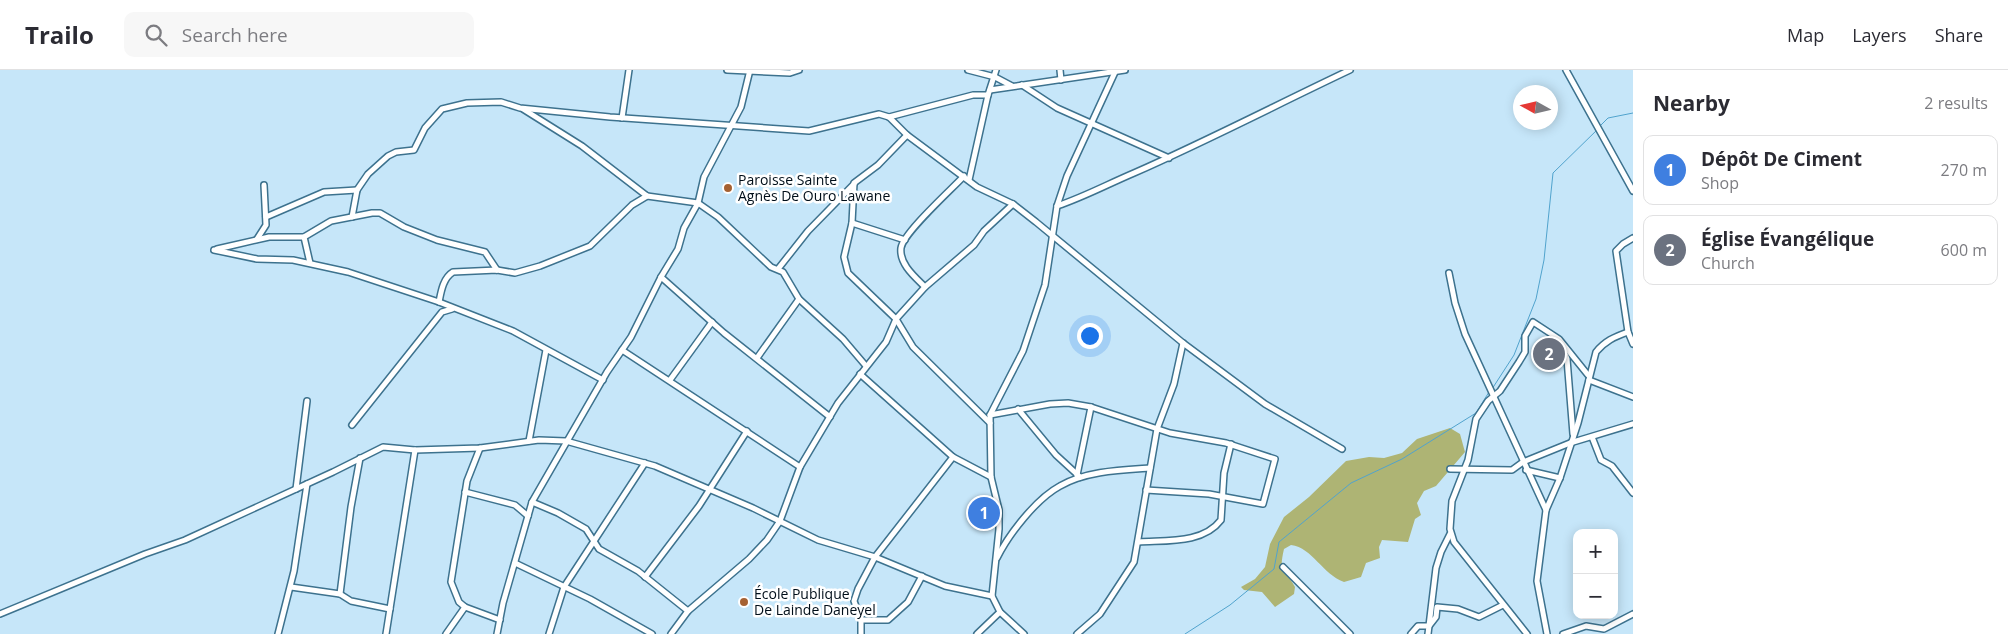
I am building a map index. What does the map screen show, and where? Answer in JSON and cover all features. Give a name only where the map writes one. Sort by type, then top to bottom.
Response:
[{"type":"street","points":[[622,118],[629,70]]},
{"type":"street","points":[[727,70],[790,73],[798,70]]},
{"type":"street","points":[[968,70],[995,76],[1012,87]]},
{"type":"street","points":[[969,180],[996,70]]},
{"type":"street","points":[[1060,70],[1061,80]]},
{"type":"street","points":[[889,117],[973,95],[1022,85],[1125,70]]},
{"type":"street","points":[[1057,206],[1088,195],[1169,158],[1350,70]]},
{"type":"street","points":[[1566,70],[1633,191]]},
{"type":"street","points":[[497,634],[532,502],[606,372],[631,337],[660,277],[678,249],[684,228],[698,203],[704,177],[741,107],[750,71]]},
{"type":"street","points":[[1024,634],[1000,612],[992,596],[999,529],[999,510],[991,477],[990,415],[1023,350],[1037,311],[1050,261],[1057,206],[1067,176],[1115,71]]},
{"type":"street","points":[[1022,85],[1040,99],[1091,124],[1169,158]]},
{"type":"street","points":[[352,217],[358,190],[379,163],[396,152],[414,150],[425,128],[442,108],[486,102],[501,102],[520,108],[622,118],[809,131],[879,114],[889,117],[907,135],[969,180],[994,196],[1013,204],[1183,343],[1265,404],[1342,449]]},
{"type":"street","points":[[520,108],[582,146],[647,196],[698,203],[718,217],[771,267],[783,272],[799,299],[843,340],[866,366]]},
{"type":"street","points":[[778,269],[808,231],[854,184],[878,165],[907,135]]},
{"type":"street","points":[[924,287],[909,270],[902,258],[901,247],[905,240],[964,176]]},
{"type":"street","points":[[854,184],[852,223],[844,257],[848,273],[896,319],[913,347],[990,423]]},
{"type":"street","points":[[257,240],[266,225],[264,185]]},
{"type":"street","points":[[266,217],[324,192],[358,190]]},
{"type":"street","points":[[439,302],[443,284],[448,274],[453,272],[497,270],[515,273],[528,270],[590,246],[632,205],[647,196]]},
{"type":"street","points":[[671,634],[688,611],[749,559],[780,521],[800,467],[838,403],[886,342],[896,319],[924,287],[974,245],[984,232],[1013,204]]},
{"type":"street","points":[[497,270],[485,252],[437,240],[404,227],[380,213],[331,221],[304,237],[281,235],[214,250],[257,259],[310,263],[348,272],[439,302],[513,332],[603,380]]},
{"type":"street","points":[[852,223],[905,240]]},
{"type":"street","points":[[304,237],[310,263]]},
{"type":"street","points":[[1633,238],[1616,251],[1628,332],[1633,344]]},
{"type":"street","points":[[1449,273],[1454,303],[1465,334],[1546,510]]},
{"type":"street","points":[[660,277],[712,322],[830,417]]},
{"type":"street","points":[[757,358],[799,299]]},
{"type":"street","points":[[352,425],[442,312],[453,309]]},
{"type":"street","points":[[670,380],[712,322]]},
{"type":"street","points":[[1428,634],[1436,568],[1440,552],[1450,534],[1452,501],[1464,469],[1476,419],[1488,401],[1494,397],[1525,352],[1526,336],[1533,322],[1559,339],[1589,378],[1633,396]]},
{"type":"street","points":[[1547,634],[1537,581],[1546,510],[1560,478],[1600,346],[1628,332]]},
{"type":"street","points":[[1559,339],[1567,359],[1573,437]]},
{"type":"street","points":[[1077,634],[1100,614],[1134,562],[1139,542],[1157,429],[1174,384],[1183,343]]},
{"type":"street","points":[[529,441],[546,350]]},
{"type":"street","points":[[622,350],[800,467]]},
{"type":"street","points":[[860,374],[952,457],[991,477]]},
{"type":"street","points":[[296,489],[307,401]]},
{"type":"street","points":[[990,415],[1050,404],[1068,403],[1092,407],[1157,429],[1231,444],[1272,457],[1276,463],[1263,504],[1209,494],[1146,490]]},
{"type":"street","points":[[1078,476],[1092,407]]},
{"type":"street","points":[[1018,410],[1056,455],[1078,476]]},
{"type":"street","points":[[1450,469],[1512,470],[1523,462],[1570,443],[1633,424]]},
{"type":"street","points":[[645,577],[710,489],[747,431]]},
{"type":"street","points":[[1592,437],[1601,460],[1612,466],[1633,493]]},
{"type":"street","points":[[0,614],[145,554],[185,540],[383,447],[415,450],[480,448],[529,441],[566,440],[645,463],[710,489],[818,540],[875,557],[945,586],[992,596]]},
{"type":"street","points":[[1139,542],[1202,536],[1221,520],[1224,473],[1231,444]]},
{"type":"street","points":[[480,448],[467,481],[452,582],[460,602],[465,607],[500,620]]},
{"type":"street","points":[[386,634],[415,450]]},
{"type":"street","points":[[861,634],[861,620],[854,601],[875,557],[952,457]]},
{"type":"street","points":[[340,594],[350,507],[360,458]]},
{"type":"street","points":[[549,634],[564,587],[645,463]]},
{"type":"street","points":[[994,563],[1016,528],[1059,486],[1078,476],[1150,468]]},
{"type":"street","points":[[1526,470],[1560,478]]},
{"type":"street","points":[[278,634],[290,588],[303,520],[307,484]]},
{"type":"street","points":[[465,492],[515,505],[528,516]]},
{"type":"street","points":[[532,502],[558,513],[586,529],[595,540],[599,549],[645,577],[688,611]]},
{"type":"street","points":[[1450,534],[1527,634]]},
{"type":"street","points":[[516,562],[652,634]]},
{"type":"street","points":[[1282,567],[1350,634]]},
{"type":"street","points":[[861,620],[888,620],[908,602],[922,576]]},
{"type":"street","points":[[290,588],[340,594],[351,601],[390,609]]},
{"type":"street","points":[[1429,626],[1436,617],[1437,607],[1458,609],[1479,617],[1503,605]]},
{"type":"street","points":[[446,634],[465,607]]},
{"type":"street","points":[[977,634],[1000,612]]},
{"type":"street","points":[[1563,634],[1586,626],[1604,629],[1633,614]]},
{"type":"street","points":[[1411,634],[1418,626],[1429,626]]},
{"type":"green space","points":[[1450,428],[1460,434],[1465,452],[1436,486],[1424,491],[1417,503],[1421,515],[1415,519],[1408,542],[1382,540],[1379,547],[1380,558],[1366,563],[1361,577],[1344,582],[1336,578],[1305,551],[1291,545],[1284,549],[1282,567],[1295,587],[1294,594],[1275,607],[1262,592],[1244,590],[1241,587],[1255,579],[1265,567],[1270,544],[1284,517],[1309,497],[1346,461],[1369,457],[1384,458],[1402,453],[1417,439]]},
{"type":"waterway","points":[[1600,126],[1608,118],[1633,113]]},
{"type":"waterway","points":[[1492,389],[1514,355],[1536,299],[1544,260],[1553,173],[1598,129]]},
{"type":"waterway","points":[[1185,634],[1230,605],[1274,569],[1279,542],[1351,483],[1402,459],[1476,413],[1489,392]]},
{"type":"place","name":"Paroisse Sainte Agnès De Ouro Lawane","points":[[728,188]]},
{"type":"place","name":"Église Évangélique","points":[[1549,354]]},
{"type":"place","name":"Dépôt De Ciment","points":[[984,513]]},
{"type":"place","name":"École Publique De Lainde Daneyel","points":[[744,602]]}]
